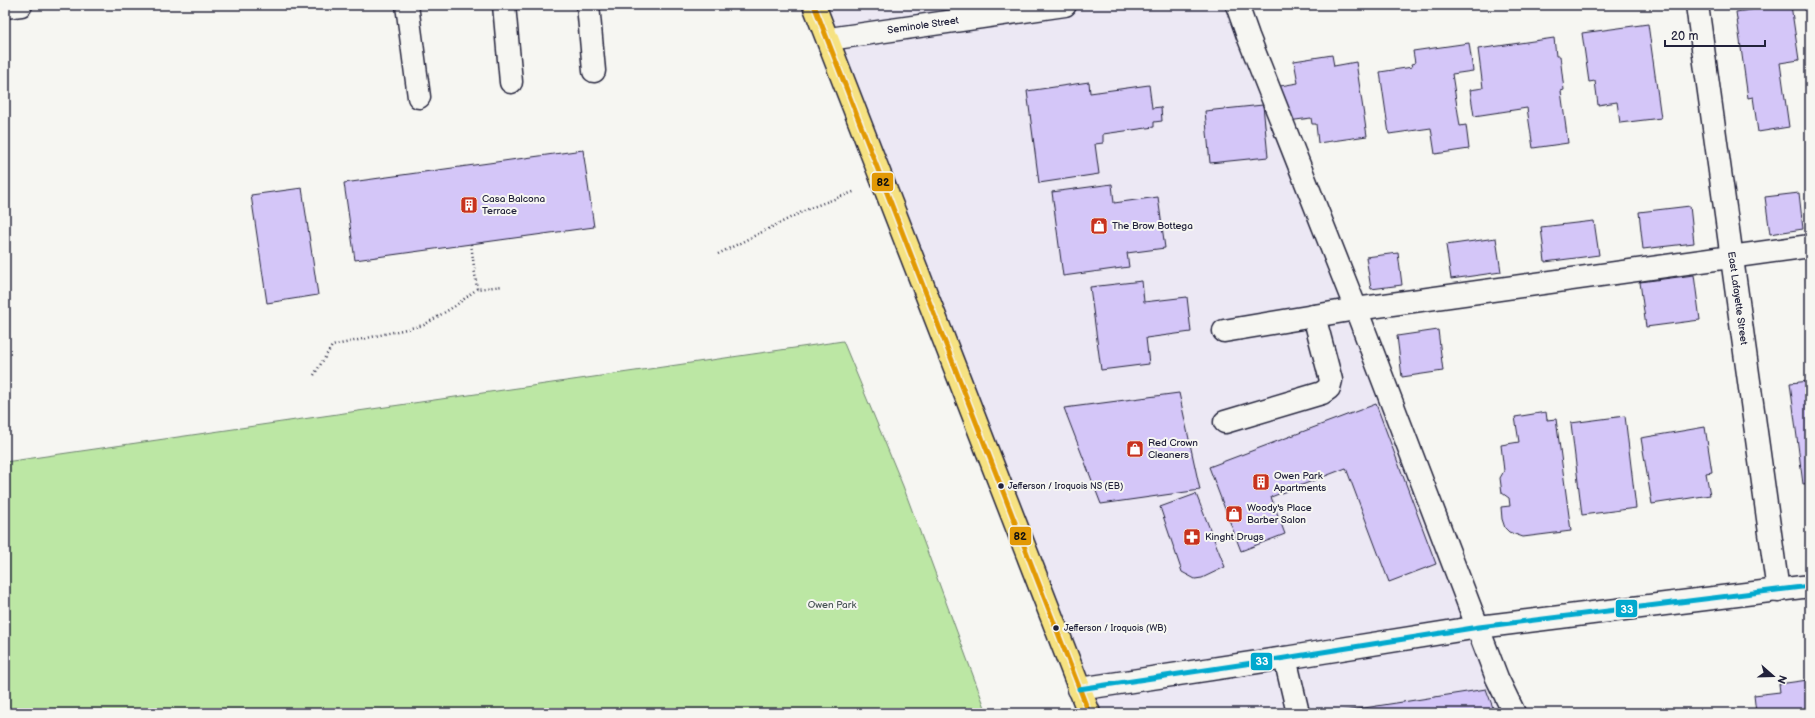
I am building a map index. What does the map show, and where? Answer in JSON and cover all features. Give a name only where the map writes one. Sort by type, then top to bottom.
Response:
[{"type":"main road","points":[[814,5],[829,39],[1089,713]]},
{"type":"street","points":[[5,7],[21,5]]},
{"type":"street","points":[[407,5],[419,97]]},
{"type":"street","points":[[504,5],[512,82]]},
{"type":"street","points":[[588,5],[594,71]]},
{"type":"street","name":"Seminole Street","points":[[829,39],[1065,5]]},
{"type":"street","points":[[1237,5],[1479,627],[1497,678],[1514,713]]},
{"type":"street","name":"East Lafayette Street","points":[[1697,5],[1778,591]]},
{"type":"street","points":[[1224,331],[1356,309],[1810,246]]},
{"type":"street","points":[[1225,422],[1322,393],[1329,388],[1331,380],[1314,316]]},
{"type":"street","points":[[1079,688],[1285,658],[1479,627],[1810,586]]},
{"type":"street","points":[[1285,658],[1298,713]]},
{"type":"path","points":[[718,254],[810,208],[883,181]]},
{"type":"path","points":[[471,244],[476,289]]},
{"type":"path","points":[[314,374],[332,346],[424,325],[455,306],[476,289],[502,286]]},
{"type":"shaded area","points":[[814,5],[1237,5],[1514,713],[1089,713]]},
{"type":"green space","name":"Owen Park","points":[[843,341],[903,486],[987,713],[5,713],[5,462]]},
{"type":"building","points":[[1791,5],[1799,60],[1780,63],[1789,127],[1758,132],[1753,97],[1748,98],[1736,12]]},
{"type":"building","points":[[1806,5],[1810,5],[1810,33]]},
{"type":"building","points":[[1648,24],[1661,118],[1620,123],[1617,102],[1598,105],[1595,81],[1589,82],[1582,33]]},
{"type":"building","points":[[1554,38],[1556,56],[1560,56],[1564,90],[1561,91],[1568,143],[1533,148],[1527,108],[1474,116],[1470,90],[1483,88],[1478,49]]},
{"type":"building","points":[[1469,43],[1473,71],[1452,74],[1460,126],[1466,125],[1469,149],[1435,154],[1431,128],[1389,134],[1380,72],[1412,67],[1411,64],[1415,63],[1413,51]]},
{"type":"building","points":[[1332,55],[1334,66],[1356,62],[1367,136],[1318,143],[1316,124],[1312,124],[1311,118],[1288,121],[1274,87],[1298,83],[1294,61]]},
{"type":"building","points":[[1089,82],[1090,93],[1149,85],[1152,108],[1161,107],[1162,121],[1154,122],[1154,127],[1103,134],[1103,143],[1095,144],[1099,174],[1039,183],[1027,91]]},
{"type":"building","points":[[1263,105],[1268,157],[1210,163],[1205,111]]},
{"type":"building","name":"Casa Balcona Terrace","points":[[583,150],[594,227],[355,260],[344,183]]},
{"type":"building","points":[[1112,184],[1114,203],[1158,197],[1165,248],[1127,253],[1129,267],[1063,276],[1052,192]]},
{"type":"building","points":[[302,188],[318,295],[267,303],[251,195]]},
{"type":"building","points":[[1799,193],[1803,229],[1770,234],[1765,197]]},
{"type":"building","points":[[1690,206],[1694,243],[1643,249],[1639,212]]},
{"type":"building","points":[[1594,221],[1599,255],[1545,262],[1541,227]]},
{"type":"building","points":[[1496,238],[1501,272],[1451,279],[1446,245]]},
{"type":"building","points":[[1398,253],[1402,285],[1371,289],[1366,257]]},
{"type":"building","points":[[1694,275],[1700,320],[1646,327],[1640,282]]},
{"type":"building","points":[[1142,281],[1144,302],[1187,297],[1191,332],[1146,338],[1149,364],[1101,370],[1090,287]]},
{"type":"building","points":[[1438,330],[1443,371],[1402,377],[1397,336]]},
{"type":"building","points":[[1810,381],[1810,483],[1803,484],[1790,383]]},
{"type":"building","name":"Red Crown Cleaners","points":[[1179,393],[1200,490],[1101,504],[1064,408]]},
{"type":"building","name":"Owen Park Apartments","points":[[1376,404],[1436,564],[1389,582],[1346,468],[1271,497],[1285,534],[1241,551],[1209,467]]},
{"type":"building","points":[[1546,412],[1547,420],[1556,419],[1571,531],[1523,537],[1509,532],[1505,528],[1502,519],[1501,507],[1510,506],[1509,498],[1502,493],[1500,478],[1504,471],[1501,445],[1519,442],[1515,417]]},
{"type":"building","points":[[1625,416],[1636,508],[1582,515],[1571,423]]},
{"type":"building","points":[[1705,427],[1712,472],[1706,473],[1710,495],[1652,504],[1641,438]]},
{"type":"building","name":"Kinght Drugs","points":[[1196,494],[1225,567],[1202,578],[1195,579],[1182,572],[1160,507]]},
{"type":"building","points":[[1808,680],[1810,713],[1756,713],[1754,695],[1780,692],[1779,684]]},
{"type":"building","points":[[1486,689],[1495,713],[1332,713]]},
{"type":"transit line","name":"82","points":[[814,5],[1089,713]]},
{"type":"transit line","name":"33","points":[[1079,689],[1479,627],[1810,586]]},
{"type":"place","name":"Casa Balcona Terrace","points":[[469,205]]},
{"type":"place","name":"The Brow Bottega","points":[[1099,226]]},
{"type":"place","name":"Red Crown Cleaners","points":[[1135,449]]},
{"type":"place","name":"Owen Park Apartments","points":[[1261,482]]},
{"type":"place","name":"Jefferson / Iroquois NS (EB)","points":[[1001,486]]},
{"type":"place","name":"Woody's Place Barber Salon","points":[[1234,514]]},
{"type":"place","name":"Kinght Drugs","points":[[1192,537]]},
{"type":"place","name":"Jefferson / Iroquois (WB)","points":[[1056,628]]}]
